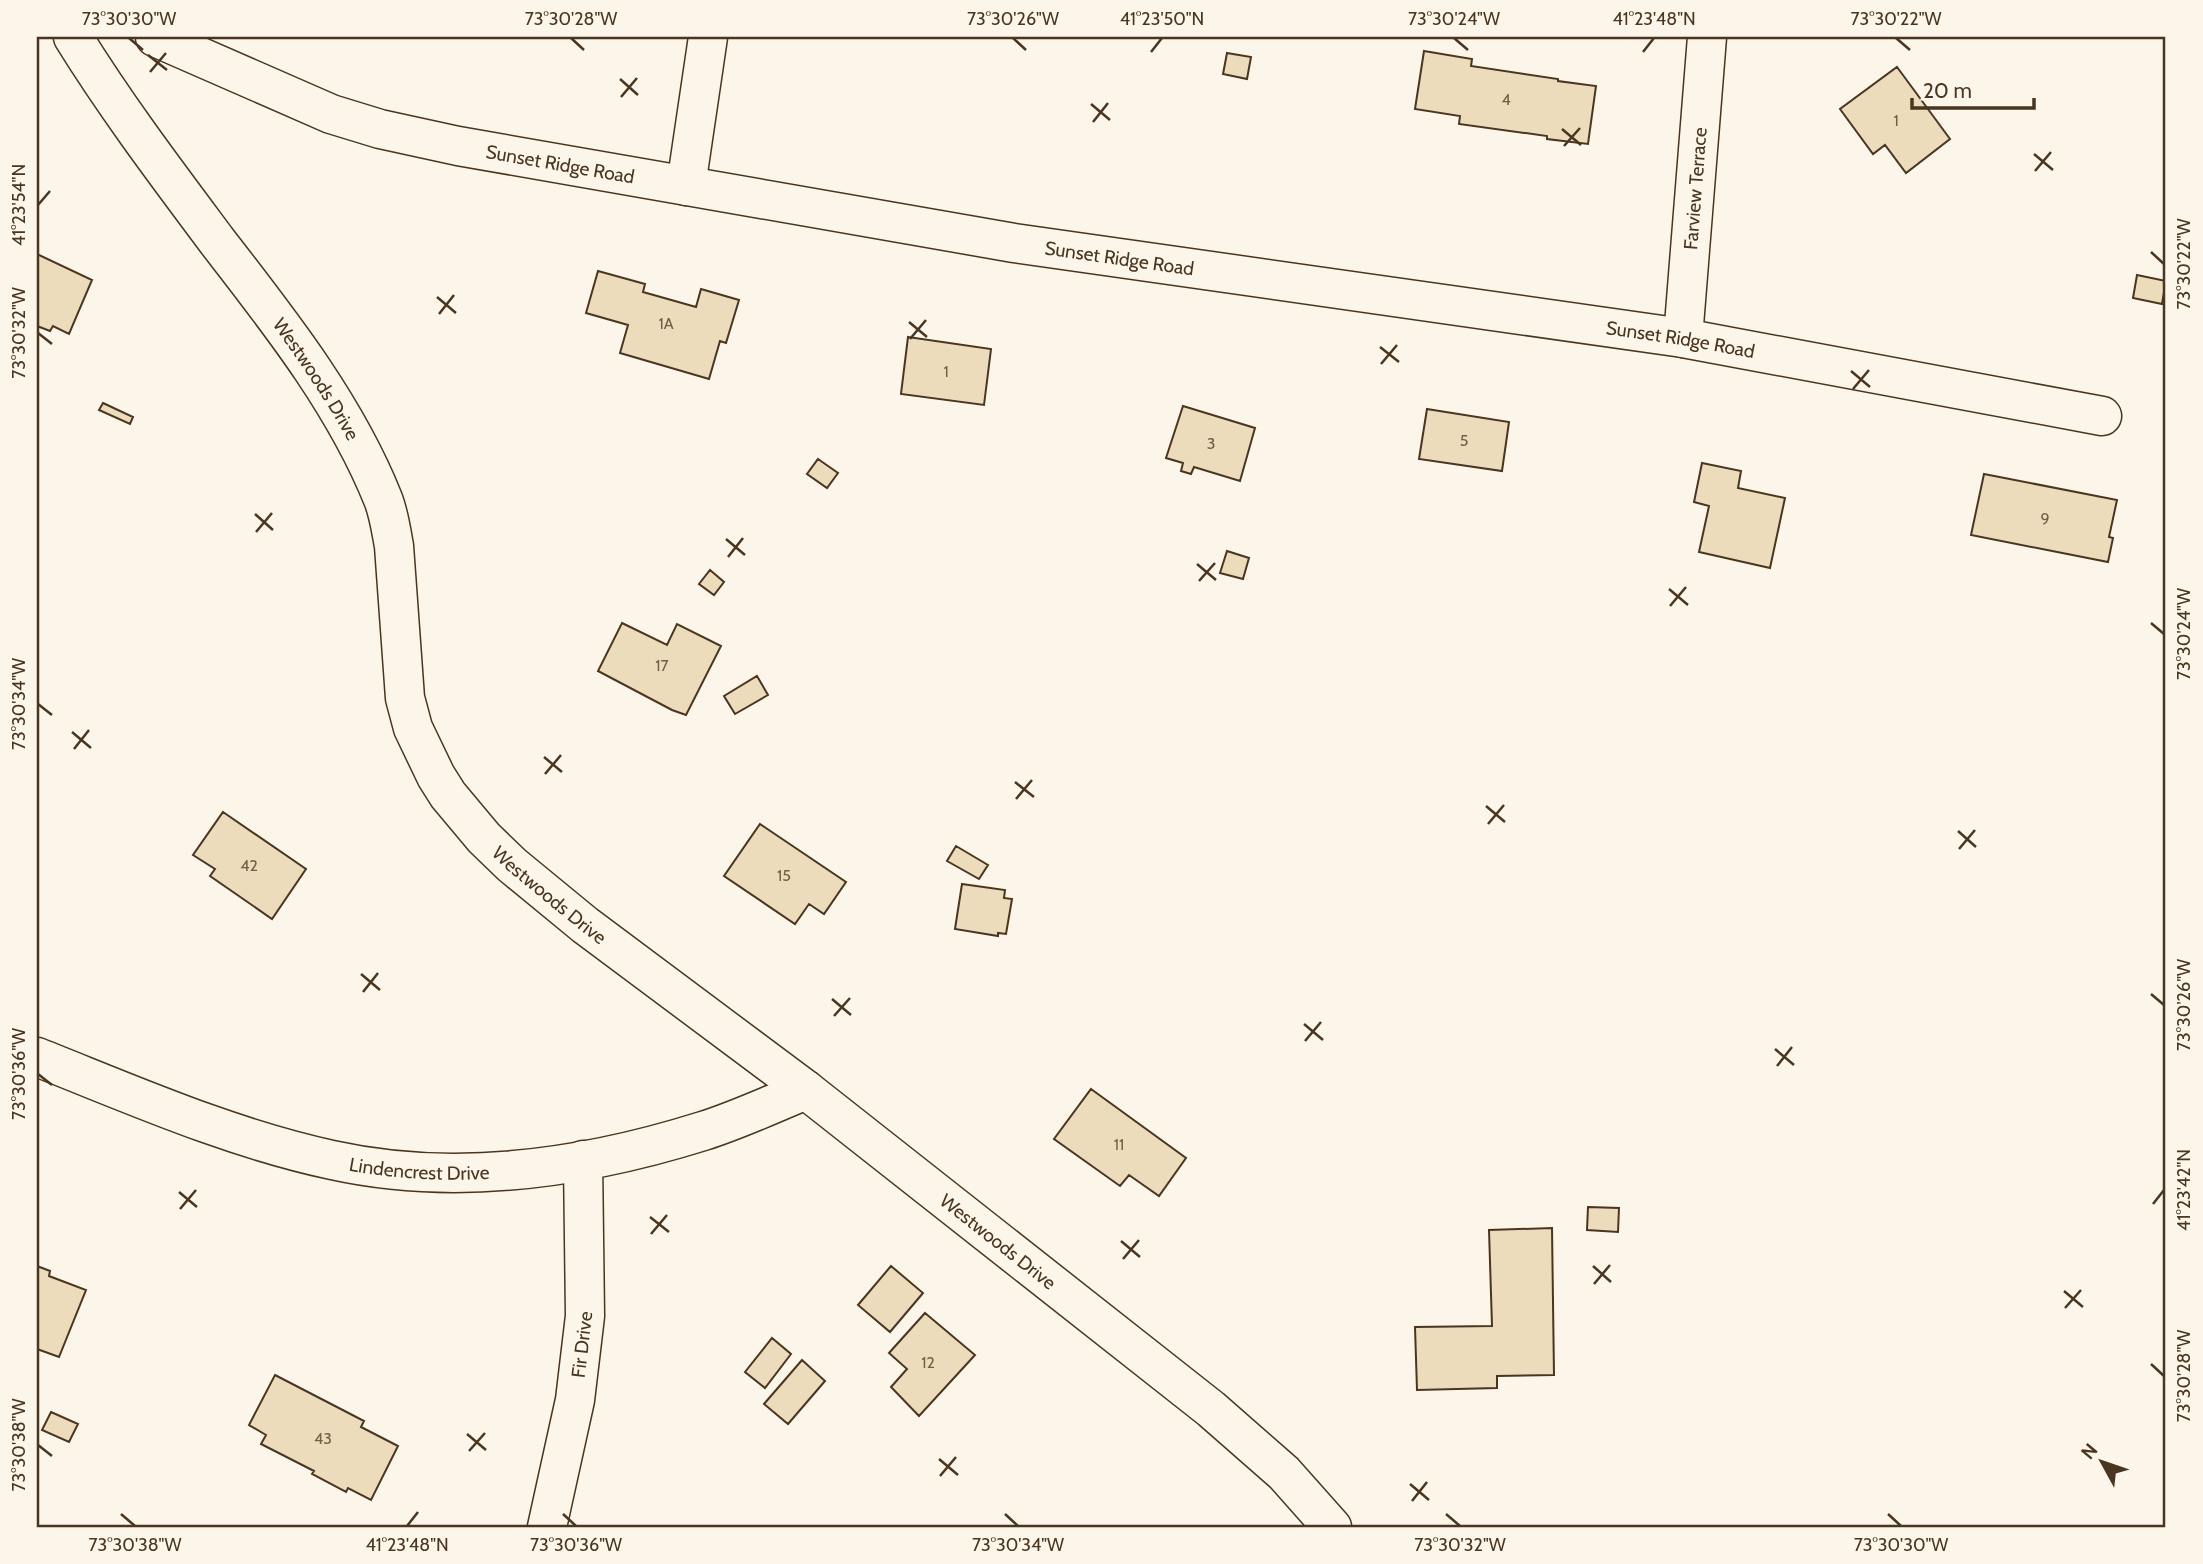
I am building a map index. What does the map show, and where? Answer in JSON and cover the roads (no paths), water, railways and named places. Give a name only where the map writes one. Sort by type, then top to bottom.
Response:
[{"type":"street","name":"Westwoods Drive","points":[[73,37],[123,115],[287,334],[349,429],[384,501],[394,546],[405,698],[414,728],[436,776],[448,795],[484,838],[539,889],[806,1090],[1211,1409],[1284,1473],[1332,1527]]},
{"type":"street","name":"Sunset Ridge Road","points":[[155,37],[310,106],[380,129],[458,146],[1014,243],[1683,338],[2102,416]]},
{"type":"street","points":[[686,186],[708,37]]},
{"type":"street","name":"Farview Terrace","points":[[1683,338],[1707,37]]},
{"type":"street","name":"Lindencrest Drive","points":[[37,1057],[200,1121],[254,1139],[332,1160],[396,1169],[460,1172],[531,1168],[633,1150],[705,1130],[806,1090]]},
{"type":"street","name":"Fir Drive","points":[[547,1527],[575,1400],[585,1315],[583,1160]]}]
